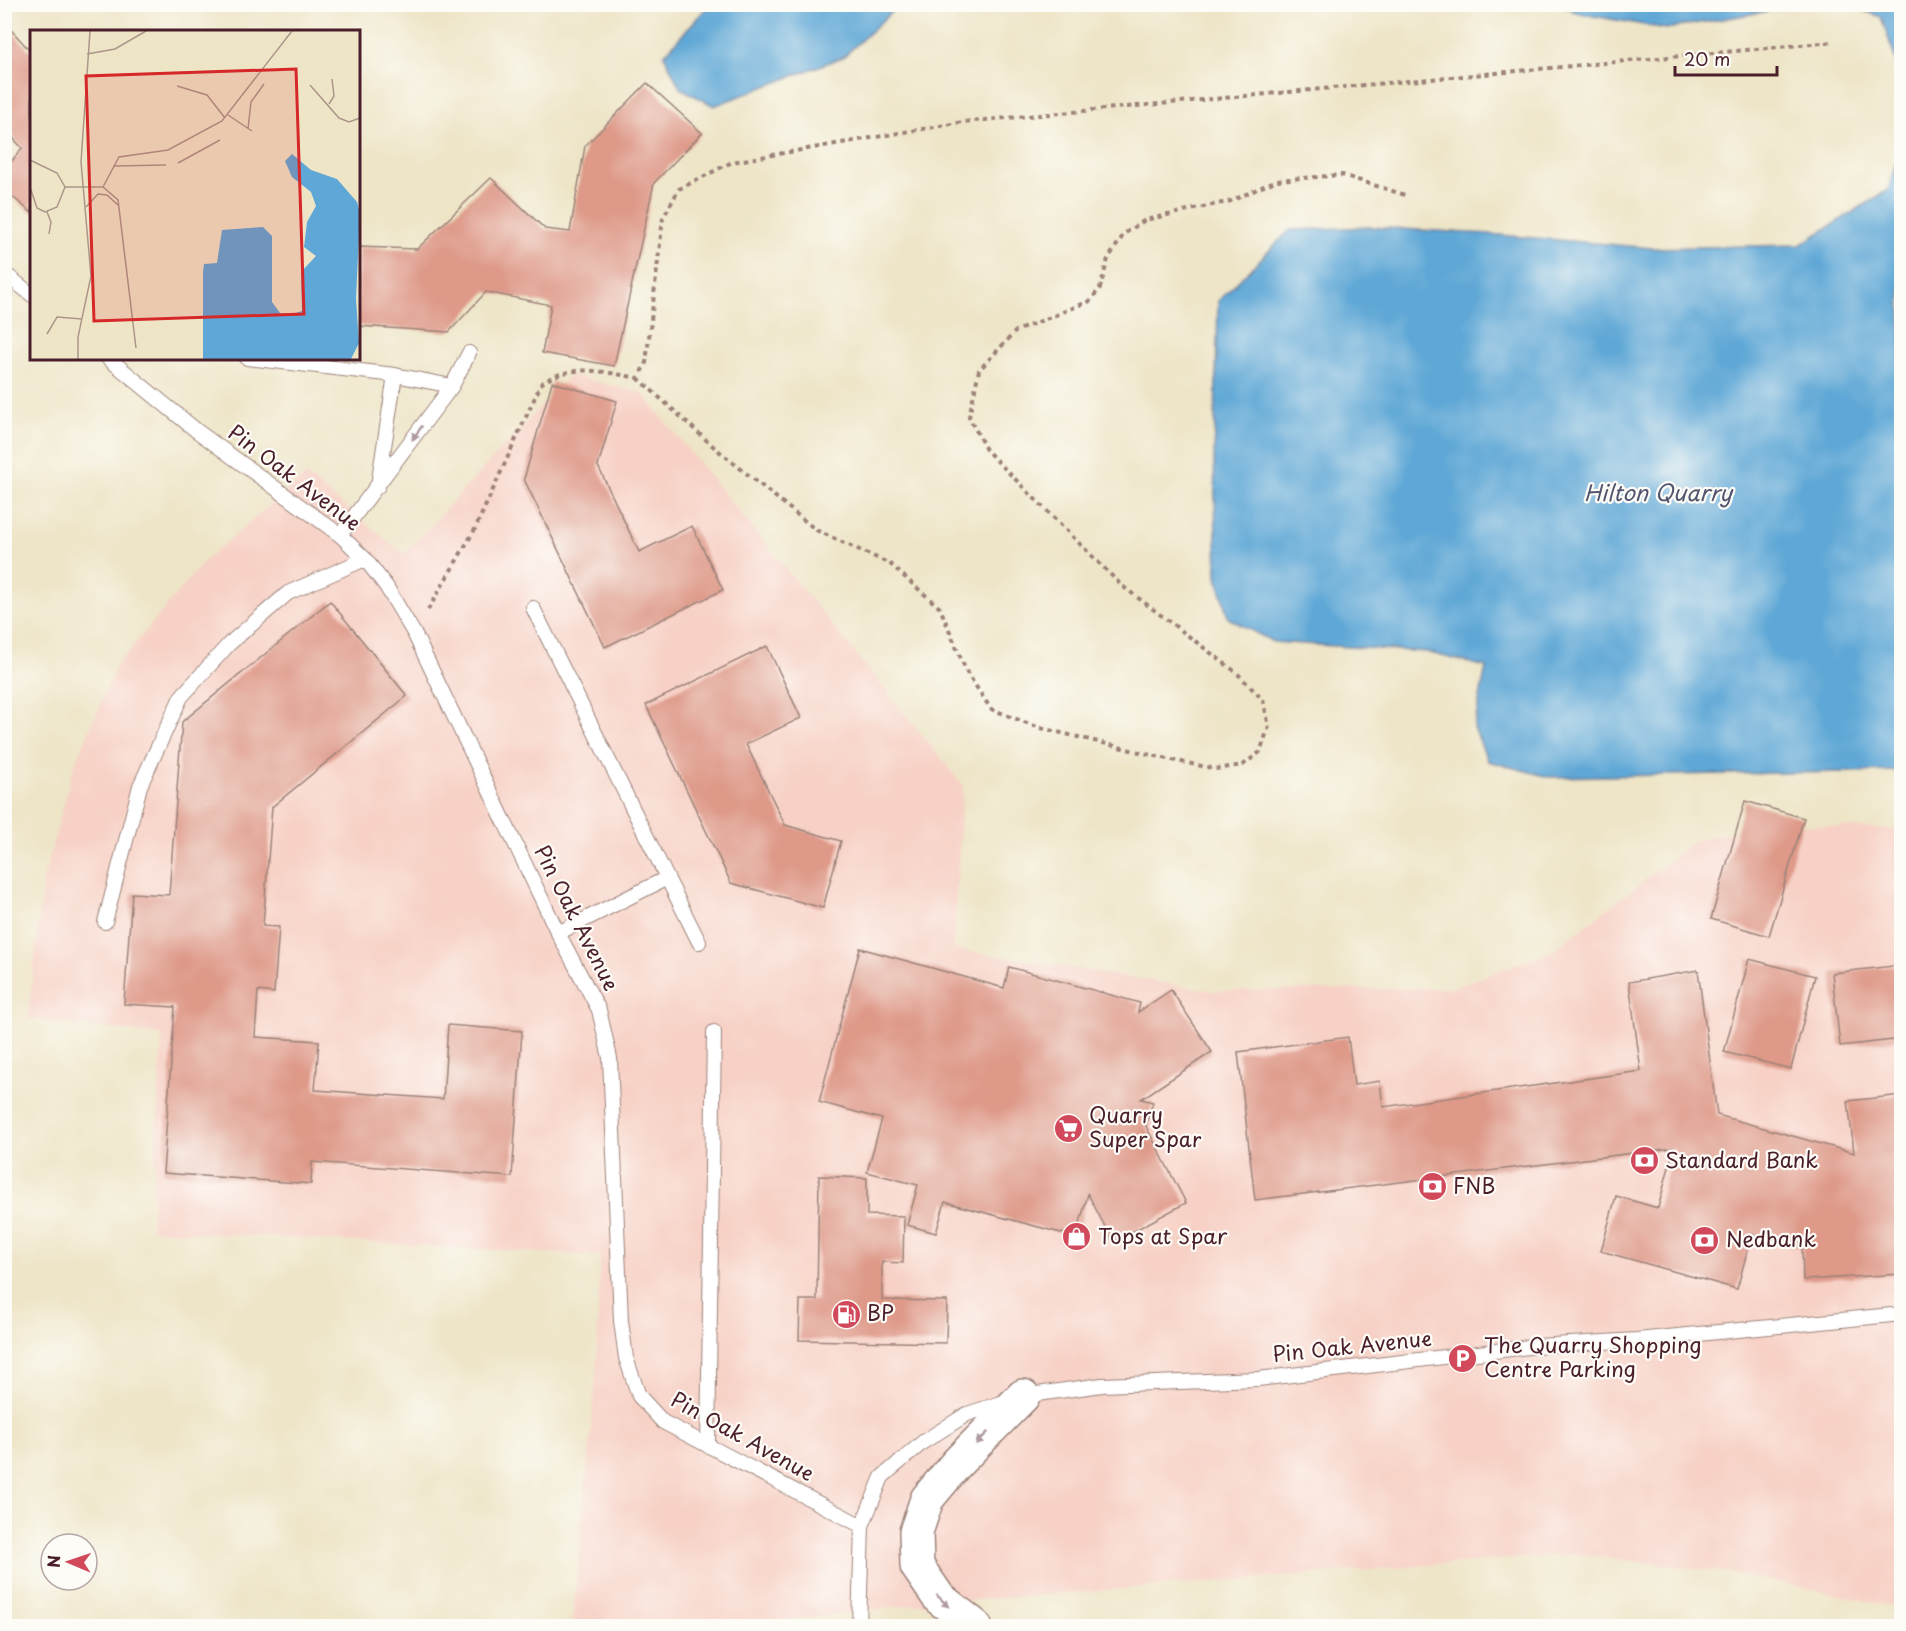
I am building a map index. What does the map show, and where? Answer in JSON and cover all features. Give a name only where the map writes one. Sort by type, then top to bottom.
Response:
[{"type":"street","points":[[975,1626],[939,1598],[917,1566],[916,1532],[927,1499],[957,1463],[1023,1396]]},
{"type":"lane","points":[[4,273],[30,293]]},
{"type":"lane","points":[[340,535],[452,386],[469,354]]},
{"type":"lane","name":"Pin Oak Avenue","points":[[110,360],[197,431],[340,535],[365,559],[386,586],[415,634],[558,933],[599,1010],[610,1058],[621,1321],[626,1358],[639,1396],[663,1422],[862,1526]]},
{"type":"lane","points":[[264,360],[395,375],[452,386]]},
{"type":"lane","points":[[377,488],[395,375]]},
{"type":"lane","points":[[105,922],[140,786],[182,697],[229,644],[288,593],[365,559]]},
{"type":"lane","points":[[533,608],[699,942]]},
{"type":"lane","points":[[558,933],[667,878]]},
{"type":"lane","points":[[708,1446],[714,1032]]},
{"type":"lane","name":"Pin Oak Avenue","points":[[859,1626],[862,1526],[882,1477],[923,1442],[967,1414],[1023,1396],[1102,1385],[1258,1379],[1537,1346],[1637,1340],[1902,1314]]},
{"type":"path","points":[[638,378],[646,363],[663,218],[679,189],[732,162],[963,122],[1833,42]]},
{"type":"path","points":[[415,634],[475,529],[541,384],[550,377],[571,370],[592,370],[638,378],[714,447],[816,530],[890,564],[940,608],[967,673],[991,709],[1037,727],[1172,760],[1216,769],[1243,765],[1260,752],[1269,726],[1263,700],[1236,672],[1121,585],[986,450],[969,417],[979,370],[1016,331],[1090,301],[1100,288],[1108,259],[1124,234],[1145,220],[1231,201],[1277,180],[1342,176],[1404,195]]},
{"type":"shaded area","points":[[570,375],[642,393],[963,785],[953,949],[1213,991],[1452,988],[1556,949],[1694,841],[1771,823],[1901,830],[1901,1608],[1732,1573],[1575,1554],[911,1605],[762,1624],[572,1626],[596,1377],[600,1256],[151,1230],[162,1035],[28,1019],[43,880],[73,769],[117,665],[205,560],[306,475],[404,554]]},
{"type":"water","points":[[709,5],[899,5],[843,57],[714,106],[680,88],[664,55]]},
{"type":"water","points":[[1563,5],[1803,5],[1666,29],[1577,13]]},
{"type":"water","points":[[1848,5],[1901,5],[1901,75],[1881,17]]},
{"type":"water","name":"Hilton Quarry","points":[[1901,146],[1901,771],[1549,777],[1488,761],[1474,728],[1486,667],[1426,652],[1273,642],[1228,618],[1217,577],[1214,460],[1218,301],[1290,230],[1370,227],[1652,248],[1800,245],[1888,190]]},
{"type":"building","points":[[4,22],[30,51],[30,211],[4,190],[4,171],[22,148],[4,128]]},
{"type":"building","points":[[647,83],[702,133],[654,183],[614,366],[542,353],[551,305],[486,292],[449,332],[360,326],[360,247],[417,249],[491,178],[545,229],[570,232],[585,146]]},
{"type":"building","points":[[552,382],[617,401],[598,466],[639,552],[692,526],[723,590],[605,647],[524,479]]},
{"type":"building","points":[[330,601],[407,696],[272,807],[263,926],[279,927],[274,993],[258,991],[255,1037],[319,1041],[315,1090],[443,1099],[448,1025],[522,1031],[512,1177],[312,1162],[311,1184],[163,1173],[175,1007],[124,1004],[132,893],[169,895],[182,722]]},
{"type":"building","points":[[767,646],[801,718],[746,744],[785,825],[841,841],[823,908],[731,883],[646,705]]},
{"type":"building","points":[[1745,801],[1804,818],[1769,936],[1711,919]]},
{"type":"building","points":[[860,948],[1004,988],[1009,967],[1140,1003],[1138,1012],[1171,990],[1212,1052],[1141,1099],[1153,1102],[1146,1126],[1186,1203],[1113,1242],[1088,1194],[1076,1237],[945,1202],[936,1233],[907,1225],[918,1185],[867,1172],[882,1119],[819,1102]]},
{"type":"building","points":[[1749,959],[1815,976],[1791,1069],[1724,1052]]},
{"type":"building","points":[[1902,965],[1902,1039],[1840,1046],[1832,973]]},
{"type":"building","points":[[1698,970],[1717,1115],[1854,1153],[1848,1101],[1902,1095],[1902,1274],[1803,1280],[1802,1247],[1752,1234],[1737,1289],[1601,1251],[1616,1196],[1658,1208],[1674,1148],[1255,1200],[1238,1052],[1348,1037],[1354,1085],[1380,1081],[1383,1107],[1641,1071],[1629,982]]},
{"type":"building","points":[[819,1176],[867,1178],[867,1215],[904,1216],[903,1263],[882,1262],[882,1300],[947,1301],[946,1343],[799,1340],[800,1300],[817,1300]]},
{"type":"place","name":"Quarry Super Spar","points":[[1068,1128]]},
{"type":"place","name":"Standard Bank","points":[[1644,1161]]},
{"type":"place","name":"FNB","points":[[1432,1187]]},
{"type":"place","name":"Tops at Spar","points":[[1077,1237]]},
{"type":"place","name":"Nedbank","points":[[1705,1240]]},
{"type":"place","name":"BP","points":[[846,1314]]},
{"type":"place","name":"The Quarry Shopping Centre Parking","points":[[1463,1358]]}]
